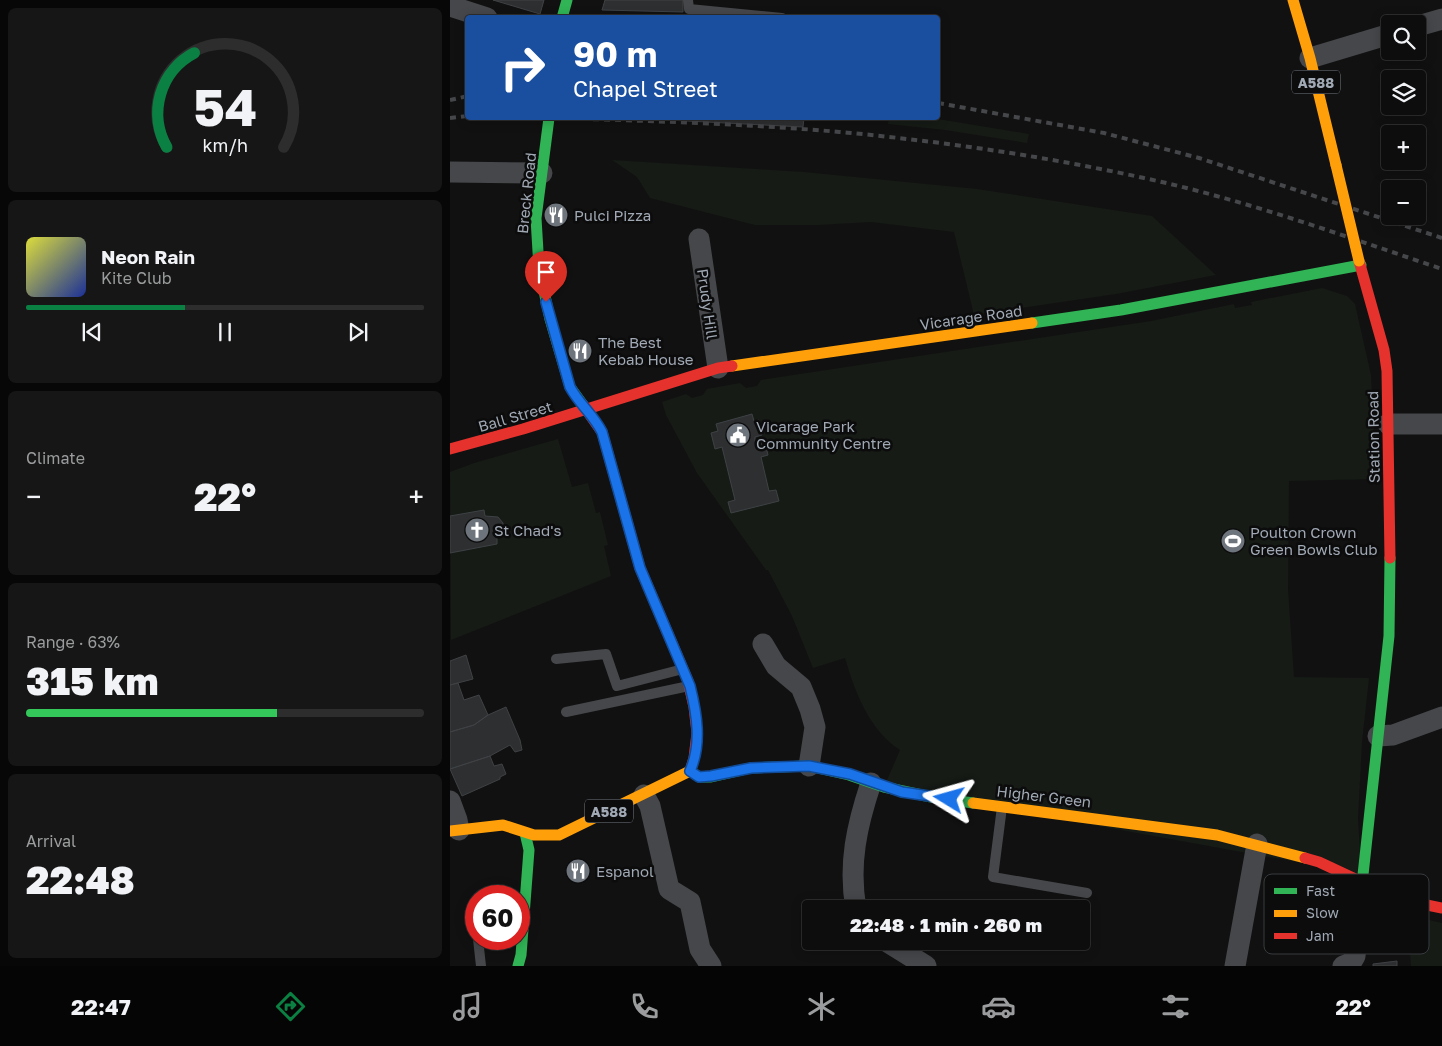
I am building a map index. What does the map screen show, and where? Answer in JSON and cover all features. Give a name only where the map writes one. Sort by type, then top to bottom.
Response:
[{"type":"main road","points":[[563,15],[567,0]]},
{"type":"main road","name":"Station Road","points":[[1293,0],[1310,58],[1360,263],[1384,350],[1387,371],[1390,554],[1389,636],[1363,874]]},
{"type":"main road","name":"Breck Road","points":[[549,120],[536,248],[539,272],[549,317],[570,387],[575,397],[588,410],[602,432],[640,568],[690,686],[694,703],[697,747],[690,771]]},
{"type":"main road","name":"Vicarage Road","points":[[588,410],[651,388],[718,368],[1121,310],[1360,263]]},
{"type":"main road","name":"Ball Street","points":[[450,449],[588,410]]},
{"type":"main road","name":"Higher Green","points":[[690,771],[699,777],[751,768],[809,766],[850,774],[871,783],[931,797],[1183,829],[1257,844],[1319,862],[1345,874]]},
{"type":"main road","name":"A588","points":[[454,830],[511,825],[525,833],[559,835],[690,771]]},
{"type":"main road","points":[[518,966],[521,955],[529,850],[525,833]]},
{"type":"main road","name":"Higher Green","points":[[1429,905],[1442,908]]},
{"type":"street","points":[[450,6],[478,15]]},
{"type":"street","points":[[1426,24],[1442,19]]},
{"type":"street","points":[[1310,58],[1381,37]]},
{"type":"street","points":[[450,172],[544,165]]},
{"type":"street","name":"Prudy Hill","points":[[699,239],[718,368]]},
{"type":"street","points":[[1388,424],[1442,424]]},
{"type":"street","points":[[763,644],[776,666],[801,687],[810,709],[815,727],[809,766]]},
{"type":"street","points":[[1378,736],[1393,735],[1442,716]]},
{"type":"street","points":[[855,900],[853,851],[871,783]]},
{"type":"street","points":[[644,795],[650,806],[669,889],[690,902],[700,949],[711,966]]},
{"type":"street","points":[[450,801],[457,820],[454,830]]},
{"type":"street","points":[[1235,966],[1257,844]]},
{"type":"street","points":[[900,950],[926,966]]},
{"type":"street","points":[[1343,966],[1351,963],[1355,954]]},
{"type":"lane","points":[[688,0],[689,9],[751,15]]},
{"type":"lane","points":[[556,659],[606,654],[617,686],[684,669]]},
{"type":"lane","points":[[566,712],[690,686]]},
{"type":"lane","points":[[1003,806],[993,877],[1087,893]]},
{"type":"lane","points":[[479,950],[481,966]]},
{"type":"shaded area","points":[[940,119],[1029,134],[1027,143],[945,130],[888,124],[889,120]]},
{"type":"shaded area","points":[[612,160],[804,172],[977,189],[1152,216],[1216,275],[1116,294],[974,315],[954,232],[871,222],[818,225],[755,225],[650,198],[637,177]]},
{"type":"shaded area","points":[[1322,288],[1347,296],[1355,304],[1371,375],[1376,479],[1289,481],[1288,589],[1294,677],[1369,678],[1362,742],[1358,819],[1361,874],[1345,874],[1336,869],[884,787],[900,750],[889,742],[872,721],[853,684],[845,658],[813,668],[792,616],[768,570],[766,570],[697,473],[666,415],[662,402],[686,394],[692,398],[703,395],[707,389],[740,383],[746,388],[757,386],[761,380],[1151,321],[1234,304],[1235,308],[1252,305],[1251,302]]},
{"type":"shaded area","points":[[558,439],[572,487],[588,483],[596,513],[600,512],[608,545],[604,546],[611,576],[451,640],[450,472],[474,463]]},
{"type":"shaded area","points":[[1429,920],[1442,923],[1442,966],[1411,966],[1410,954],[1429,954]]},
{"type":"building","points":[[493,0],[544,0],[540,14]]},
{"type":"building","points":[[605,0],[683,0],[683,12],[602,10]]},
{"type":"building","points":[[668,120],[804,120],[803,127]]},
{"type":"building","points":[[752,414],[754,421],[759,420],[762,435],[755,437],[755,441],[764,439],[768,455],[761,457],[769,491],[776,490],[779,501],[731,513],[728,502],[735,500],[722,447],[715,449],[711,433],[718,431],[716,424]]},
{"type":"building","name":"St Chad's","points":[[484,510],[485,516],[498,517],[503,523],[503,532],[497,538],[497,544],[450,553],[450,516]]},
{"type":"building","points":[[466,655],[473,679],[450,685],[450,661]]},
{"type":"building","points":[[458,683],[464,700],[479,695],[488,715],[474,725],[450,732],[450,685]]},
{"type":"building","points":[[506,707],[520,740],[522,750],[515,752],[510,745],[490,756],[450,769],[450,732],[474,725],[488,715]]},
{"type":"building","points":[[490,756],[494,766],[502,764],[506,774],[500,777],[500,779],[462,796],[450,769]]},
{"type":"building","points":[[1397,961],[1397,966],[1373,966],[1373,964]]},
{"type":"railway","points":[[450,100],[465,97]]},
{"type":"railway","points":[[940,103],[1104,133],[1199,158],[1442,238]]},
{"type":"railway","points":[[450,118],[465,116]]},
{"type":"railway","points":[[618,120],[734,125],[864,134],[996,151],[1056,161],[1144,178],[1220,197],[1295,219],[1442,269]]},
{"type":"traffic: fast","points":[[563,15],[567,0]]},
{"type":"traffic: fast","points":[[549,120],[536,218],[539,268],[550,319],[570,387],[583,405]]},
{"type":"traffic: fast","points":[[1032,323],[1121,310],[1361,265]]},
{"type":"traffic: fast","points":[[1363,874],[1389,636],[1390,558]]},
{"type":"traffic: fast","points":[[690,771],[699,777],[711,777],[751,768],[809,766],[849,775],[884,787],[931,797],[973,803]]},
{"type":"traffic: fast","points":[[518,966],[521,955],[529,850],[525,833]]},
{"type":"traffic: slow","points":[[1293,0],[1310,58],[1336,165]]},
{"type":"traffic: slow","points":[[1336,165],[1359,261]]},
{"type":"traffic: slow","points":[[732,366],[1032,323]]},
{"type":"traffic: slow","points":[[450,831],[503,825],[534,835],[559,835],[690,771]]},
{"type":"traffic: slow","points":[[973,803],[1217,835],[1305,858]]},
{"type":"traffic: jam","points":[[1359,261],[1384,350],[1387,371],[1390,558]]},
{"type":"traffic: jam","points":[[450,449],[523,429],[718,368],[732,366]]},
{"type":"traffic: jam","points":[[583,405],[602,432],[640,568],[688,681],[697,733],[694,758],[690,771]]},
{"type":"traffic: jam","points":[[1305,858],[1319,862],[1345,874]]},
{"type":"traffic: jam","points":[[1429,905],[1442,908]]},
{"type":"place","name":"Pulci Pizza","points":[[556,215]]},
{"type":"place","name":"The Best Kebab House","points":[[580,351]]},
{"type":"place","name":"Vicarage Park Community Centre","points":[[738,435]]},
{"type":"place","name":"St Chad's","points":[[477,530]]},
{"type":"place","name":"Poulton Crown Green Bowls Club","points":[[1233,541]]},
{"type":"place","name":"Espanol","points":[[578,871]]},
{"type":"route","points":[[546,302],[570,387],[575,397],[596,419],[602,432],[640,568],[690,686],[697,726],[697,747],[690,771],[699,777],[751,768],[809,766],[850,774],[871,783],[902,792],[949,799]]}]
